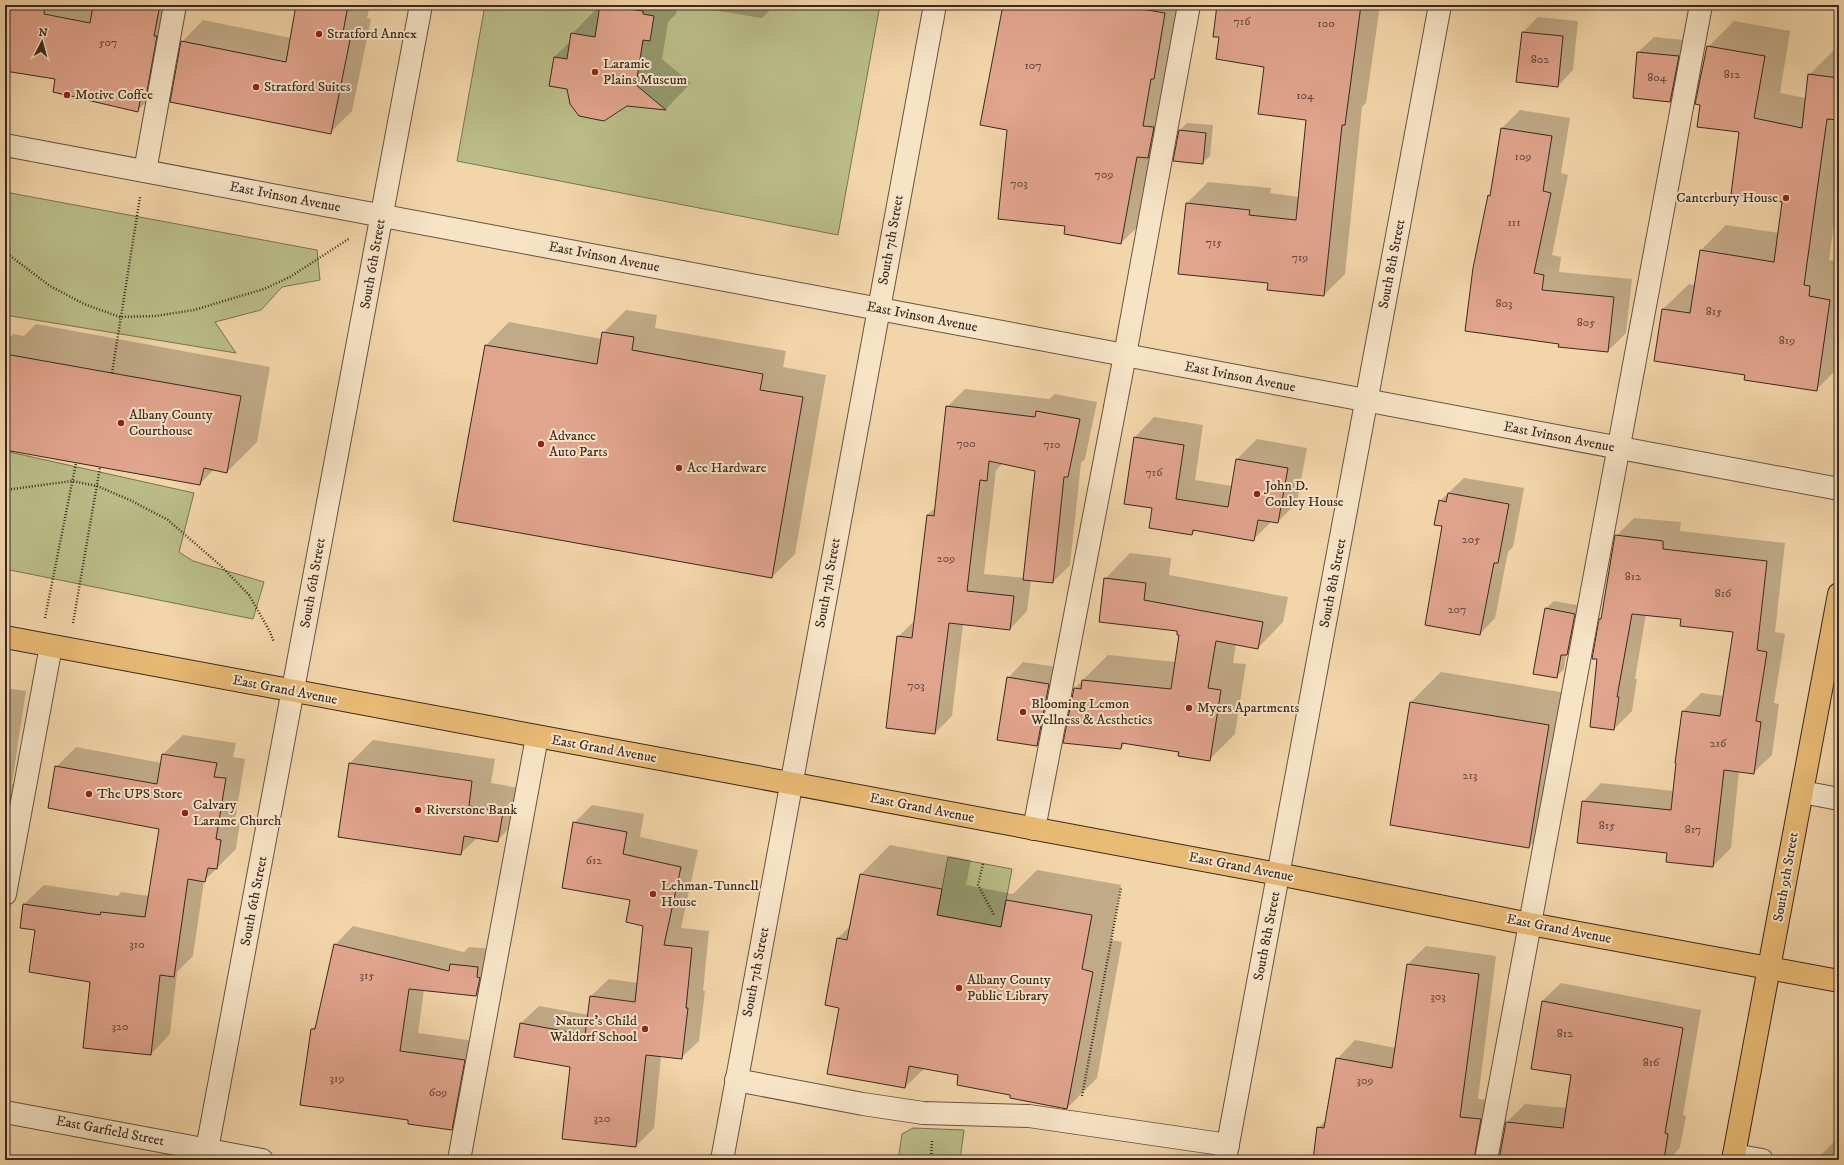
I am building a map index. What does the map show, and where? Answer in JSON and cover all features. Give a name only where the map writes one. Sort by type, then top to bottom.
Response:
[{"type":"main road","name":"South 9th Street","points":[[1734,1158],[1839,594]]},
{"type":"main road","name":"East Grand Avenue","points":[[5,637],[293,692],[1278,874],[1530,924],[1839,981]]},
{"type":"street","points":[[144,171],[175,5]]},
{"type":"street","name":"South 6th Street","points":[[206,1155],[421,5]]},
{"type":"street","name":"South 7th Street","points":[[722,1160],[935,5]]},
{"type":"street","points":[[1034,829],[1125,355],[1189,5]]},
{"type":"street","name":"South 8th Street","points":[[1226,1153],[1440,5]]},
{"type":"street","points":[[1486,1160],[1701,5]]},
{"type":"street","name":"East Ivinson Avenue","points":[[5,145],[1839,489]]},
{"type":"street","points":[[5,894],[53,646]]},
{"type":"street","points":[[459,1160],[537,737]]},
{"type":"street","points":[[1802,792],[1839,799]]},
{"type":"street","points":[[736,1080],[863,1104],[923,1113],[1029,1116],[1226,1153]]},
{"type":"street","name":"East Garfield Street","points":[[5,1112],[206,1155],[262,1160]]},
{"type":"street","points":[[1734,1158],[1762,1160]]},
{"type":"path","points":[[112,373],[144,171]]},
{"type":"path","points":[[5,252],[50,286],[84,304],[120,318],[155,316],[194,310],[264,289],[297,273],[382,216]]},
{"type":"path","points":[[53,646],[72,481],[76,463]]},
{"type":"path","points":[[53,646],[97,486],[100,467]]},
{"type":"path","points":[[5,490],[72,481],[97,486],[130,500],[168,520],[221,566],[249,594],[275,643]]},
{"type":"path","points":[[983,864],[978,885],[994,916]]},
{"type":"path","points":[[1082,1098],[1121,888]]},
{"type":"green space","points":[[485,5],[880,5],[838,235],[457,161]]},
{"type":"green space","points":[[5,192],[317,250],[320,280],[282,287],[261,310],[215,322],[236,353],[5,315],[10,271],[5,269]]},
{"type":"green space","points":[[5,451],[194,493],[179,552],[193,561],[264,582],[253,619],[5,569]]},
{"type":"green space","points":[[948,857],[1012,869],[1001,927],[937,915]]},
{"type":"green space","points":[[913,1128],[964,1130],[960,1160],[898,1160],[902,1134]]},
{"type":"building","points":[[5,5],[45,5],[44,14],[90,23],[93,5],[160,5],[154,36],[157,36],[146,97],[141,96],[138,112],[53,92],[55,79],[5,71]]},
{"type":"building","name":"Stratford Suites","points":[[296,5],[348,5],[342,38],[350,40],[331,134],[170,102],[181,41],[286,62]]},
{"type":"building","name":"Laramie Plains Museum","points":[[600,5],[643,11],[643,14],[654,16],[650,41],[643,40],[636,85],[666,110],[627,106],[604,121],[579,116],[570,104],[567,89],[549,86],[554,57],[567,59],[571,33],[595,37]]},
{"type":"building","points":[[1003,5],[1118,5],[1165,13],[1154,79],[1151,79],[1143,126],[1154,127],[1148,158],[1137,157],[1121,244],[1064,234],[1065,226],[998,219],[1007,130],[980,125]]},
{"type":"building","points":[[1217,5],[1361,5],[1345,125],[1342,125],[1324,296],[1267,290],[1268,283],[1178,274],[1186,203],[1250,210],[1249,215],[1296,220],[1306,120],[1258,114],[1264,67],[1216,59],[1219,37],[1213,37]]},
{"type":"building","points":[[1522,32],[1563,36],[1558,87],[1516,82]]},
{"type":"building","points":[[1707,46],[1765,56],[1754,118],[1802,128],[1808,74],[1839,78],[1839,120],[1827,119],[1804,285],[1810,286],[1809,296],[1830,300],[1817,391],[1744,380],[1745,375],[1654,361],[1662,309],[1690,313],[1700,250],[1774,262],[1782,202],[1731,194],[1739,132],[1697,127],[1700,105],[1695,104]]},
{"type":"building","points":[[1637,52],[1679,56],[1670,102],[1633,98]]},
{"type":"building","points":[[1501,128],[1552,136],[1543,191],[1551,193],[1534,273],[1544,275],[1542,290],[1614,297],[1608,352],[1558,347],[1559,344],[1465,331],[1473,268],[1488,195],[1490,196]]},
{"type":"building","points":[[1179,130],[1206,133],[1203,164],[1173,161]]},
{"type":"building","points":[[602,332],[634,337],[632,350],[763,374],[760,390],[803,397],[772,578],[453,521],[485,345],[597,364]]},
{"type":"building","name":"Albany County Courthouse","points":[[5,354],[241,396],[227,473],[204,468],[200,485],[5,450]]},
{"type":"building","points":[[946,406],[1035,417],[1036,411],[1080,419],[1068,477],[1064,477],[1053,583],[1023,580],[1035,471],[989,461],[987,481],[980,480],[967,591],[1014,596],[1010,630],[949,623],[935,734],[886,728],[897,636],[912,638],[927,515],[934,516]]},
{"type":"building","points":[[1134,437],[1184,445],[1176,499],[1228,507],[1236,459],[1288,468],[1278,523],[1258,520],[1254,541],[1193,530],[1192,535],[1149,528],[1152,508],[1124,504]]},
{"type":"building","points":[[1448,493],[1509,504],[1498,563],[1494,563],[1480,635],[1425,625],[1442,526],[1434,525],[1439,500],[1446,502]]},
{"type":"building","points":[[1615,535],[1663,541],[1663,549],[1767,561],[1757,650],[1767,652],[1756,721],[1761,722],[1754,774],[1724,770],[1713,867],[1666,862],[1667,853],[1577,843],[1582,801],[1671,810],[1675,763],[1682,711],[1720,716],[1733,632],[1680,626],[1681,619],[1632,614],[1617,697],[1619,697],[1614,730],[1590,727],[1597,659],[1592,659],[1599,619],[1601,619]]},
{"type":"building","points":[[1104,578],[1146,583],[1144,600],[1263,622],[1258,649],[1216,641],[1208,688],[1221,690],[1210,761],[1178,756],[1179,752],[1122,743],[1121,749],[1063,743],[1074,688],[1081,689],[1082,680],[1171,689],[1179,635],[1177,635],[1177,631],[1099,622]]},
{"type":"building","points":[[1545,608],[1575,614],[1567,655],[1561,655],[1557,678],[1533,674]]},
{"type":"building","name":"Blooming Lemon Wellness & Aesthetics","points":[[1007,677],[1049,684],[1037,746],[997,740]]},
{"type":"building","points":[[1410,702],[1549,725],[1529,848],[1390,825]]},
{"type":"building","points":[[162,754],[217,763],[214,777],[226,778],[216,839],[221,840],[217,869],[208,868],[205,882],[188,879],[174,977],[160,975],[151,1055],[83,1048],[90,982],[29,972],[35,930],[20,928],[23,904],[100,915],[101,912],[145,917],[159,829],[48,808],[55,766],[157,784]]},
{"type":"building","name":"Riverstone Bank","points":[[349,763],[472,781],[469,806],[503,812],[498,842],[464,836],[461,855],[338,837]]},
{"type":"building","points":[[573,822],[627,832],[623,854],[681,867],[664,945],[692,948],[686,1008],[688,1008],[682,1059],[646,1055],[636,1147],[562,1139],[570,1067],[514,1057],[520,1023],[585,1035],[590,996],[635,1002],[643,926],[626,922],[630,900],[562,888]]},
{"type":"building","name":"Albany County Public Library","points":[[860,874],[942,889],[937,915],[1001,927],[1006,900],[1092,915],[1082,969],[1093,972],[1067,1109],[1010,1098],[1010,1095],[957,1085],[958,1075],[909,1066],[905,1088],[827,1074],[839,1008],[825,1005],[837,938],[847,940]]},
{"type":"building","points":[[334,944],[449,971],[450,964],[478,967],[477,977],[480,978],[476,996],[409,989],[400,1051],[465,1060],[452,1130],[408,1124],[408,1120],[300,1105],[311,1029],[315,1029]]},
{"type":"building","points":[[1407,964],[1479,974],[1460,1117],[1481,1119],[1474,1160],[1313,1160],[1317,1127],[1324,1128],[1336,1058],[1392,1068]]},
{"type":"building","points":[[1542,1001],[1683,1028],[1665,1133],[1668,1134],[1664,1160],[1499,1160],[1506,1122],[1563,1128],[1571,1075],[1531,1069]]},
{"type":"place","name":"Stratford Annex","points":[[319,34]]},
{"type":"place","name":"Laramie Plains Museum","points":[[595,72]]},
{"type":"place","name":"Stratford Suites","points":[[256,87]]},
{"type":"place","name":"Motive Coffee","points":[[67,95]]},
{"type":"place","name":"Canterbury House","points":[[1786,198]]},
{"type":"place","name":"Albany County Courthouse","points":[[121,423]]},
{"type":"place","name":"Advance Auto Parts","points":[[541,444]]},
{"type":"place","name":"Ace Hardware","points":[[679,468]]},
{"type":"place","name":"John D. Conley House","points":[[1257,494]]},
{"type":"place","name":"Myers Apartments","points":[[1189,708]]},
{"type":"place","name":"Blooming Lemon Wellness & Aesthetics","points":[[1023,712]]},
{"type":"place","name":"The UPS Store","points":[[89,794]]},
{"type":"place","name":"Riverstone Bank","points":[[418,810]]},
{"type":"place","name":"Calvary Larame Church","points":[[185,813]]},
{"type":"place","name":"Lehman-Tunnell House","points":[[653,894]]},
{"type":"place","name":"Albany County Public Library","points":[[959,988]]},
{"type":"place","name":"Nature's Child Waldorf School","points":[[645,1029]]}]
